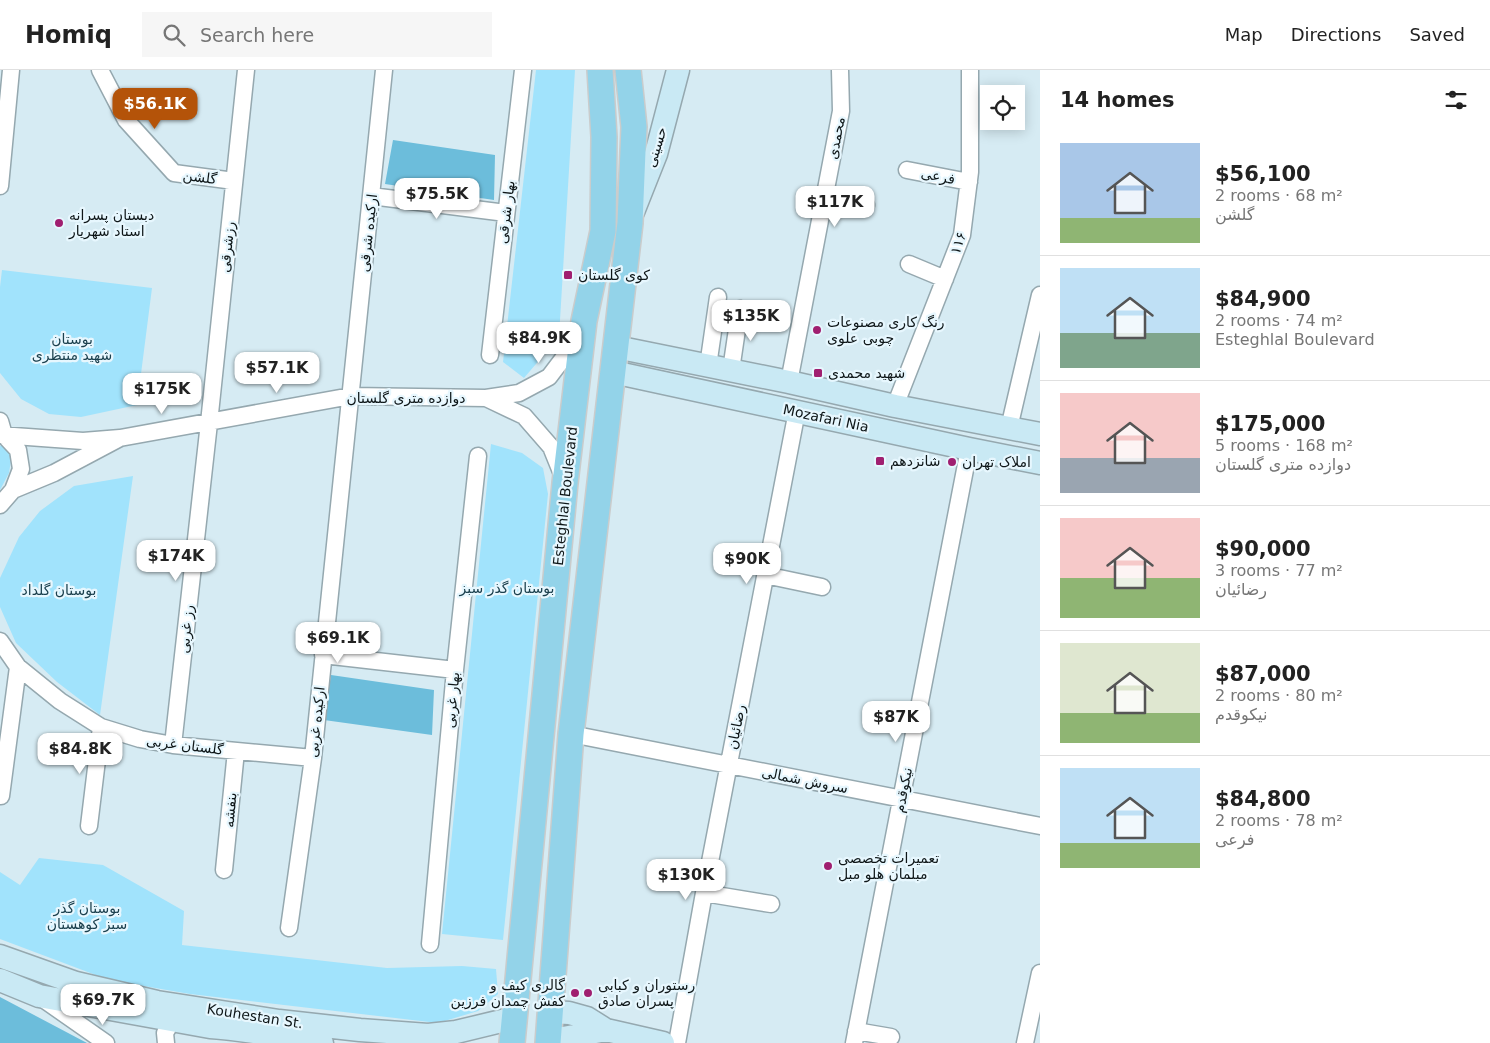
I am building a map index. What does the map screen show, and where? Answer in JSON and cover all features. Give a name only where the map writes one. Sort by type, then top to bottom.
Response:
[{"type":"main road","name":"Esteghlal Boulevard","points":[[512,1043],[565,483],[584,321],[603,231],[604,137],[600,70]]},
{"type":"main road","points":[[548,1041],[571,734],[630,223],[634,127],[628,70]]},
{"type":"main road","name":"حسینی","points":[[630,223],[656,154],[678,70]]},
{"type":"main road","name":"Mozafari Nia","points":[[616,348],[1040,434]]},
{"type":"main road","points":[[656,356],[648,360],[646,367],[662,382]]},
{"type":"main road","name":"Mozafari Nia","points":[[613,372],[1040,463]]},
{"type":"main road","name":"Kouhestan St.","points":[[0,956],[76,983],[157,1002],[363,1036],[428,1035],[456,1032],[514,1018]]},
{"type":"main road","name":"Kouhestan St.","points":[[0,980],[39,996],[210,1027],[234,1028],[293,1040],[322,1043]]},
{"type":"main road","points":[[514,1018],[551,1012],[569,1013],[586,1018],[606,1030],[663,1043]]},
{"type":"main road","points":[[503,1043],[548,1041],[606,1030]]},
{"type":"street","points":[[0,186],[3,113],[11,70]]},
{"type":"street","name":"گلشن","points":[[100,70],[126,120],[174,173],[234,181]]},
{"type":"street","name":"رزشرقی","points":[[209,423],[246,70]]},
{"type":"street","name":"ارکیده شرقی","points":[[351,396],[384,70]]},
{"type":"street","name":"بهار شرقی","points":[[490,354],[522,70]]},
{"type":"street","name":"محمدی","points":[[789,382],[841,111],[840,70]]},
{"type":"street","name":"۱۱۶","points":[[895,406],[962,235],[969,182],[970,70]]},
{"type":"street","name":"فرعی","points":[[907,170],[969,182]]},
{"type":"street","points":[[826,192],[866,205]]},
{"type":"street","points":[[371,196],[506,213]]},
{"type":"street","points":[[909,264],[945,279]]},
{"type":"street","points":[[1010,428],[1040,295]]},
{"type":"street","points":[[708,366],[718,297]]},
{"type":"street","points":[[731,370],[740,309]]},
{"type":"street","name":"دوازده متری گلستان","points":[[120,438],[351,396],[486,398],[519,393],[548,377],[568,352],[584,321]]},
{"type":"street","name":"ارکیده غربی","points":[[289,928],[312,758],[351,396]]},
{"type":"street","points":[[486,398],[524,416],[550,447],[565,483]]},
{"type":"street","name":"رضائیان","points":[[677,1043],[728,765],[797,412]]},
{"type":"street","name":"رز غربی","points":[[174,745],[209,423]]},
{"type":"street","points":[[1,430],[83,441],[120,438]]},
{"type":"street","points":[[1,430],[18,450],[21,469],[13,490],[1,507]]},
{"type":"street","points":[[13,490],[54,473],[120,438]]},
{"type":"street","name":"نیکوقدم","points":[[855,1037],[969,449]]},
{"type":"street","name":"بهار غربی","points":[[430,944],[455,670],[478,456]]},
{"type":"street","points":[[765,575],[822,587]]},
{"type":"street","name":"گلستان غربی","points":[[0,641],[18,667],[60,701],[101,727],[140,740],[174,745],[312,758]]},
{"type":"street","points":[[323,655],[455,670]]},
{"type":"street","points":[[0,795],[18,667]]},
{"type":"street","points":[[89,826],[101,727]]},
{"type":"street","name":"سروش شمالی","points":[[571,734],[1040,826]]},
{"type":"street","name":"بنفشه","points":[[224,870],[236,750]]},
{"type":"street","points":[[704,893],[771,904]]},
{"type":"street","points":[[1025,1043],[1040,973]]},
{"type":"street","points":[[39,996],[106,1043]]},
{"type":"street","points":[[166,1043],[165,1033],[173,1019]]},
{"type":"street","points":[[855,1037],[891,1037]]},
{"type":"green space","points":[[536,70],[575,70],[559,337],[524,378],[503,362]]},
{"type":"green space","name":"بوستان شهید منتظری","points":[[2,270],[152,288],[137,405],[81,417],[49,414],[21,399],[0,373],[0,287]]},
{"type":"green space","name":"بوستان گذر سبز","points":[[491,444],[522,453],[543,468],[548,494],[503,940],[442,934]]},
{"type":"green space","points":[[3,445],[12,454],[9,473],[0,490],[0,446]]},
{"type":"green space","name":"بوستان گلداد","points":[[133,476],[100,715],[57,682],[16,643],[0,607],[0,578],[19,537],[40,511],[74,486]]},
{"type":"green space","name":"بوستان گذر سبز کوهستان","points":[[39,858],[103,865],[184,911],[182,945],[387,968],[462,966],[496,969],[498,994],[478,1011],[438,1023],[190,994],[109,980],[0,939],[0,872],[20,885]]},
{"type":"shaded area","points":[[393,140],[495,155],[494,200],[385,184]]},
{"type":"shaded area","points":[[331,675],[434,690],[432,735],[324,720]]},
{"type":"shaded area","points":[[0,997],[87,1043],[0,1043]]},
{"type":"place","name":"دبستان پسرانه استاد شهريار","points":[[59,223]]},
{"type":"place","name":"کوی گلستان","points":[[568,275]]},
{"type":"place","name":"رنگ کاری مصنوعات چوبی علوی","points":[[817,330]]},
{"type":"place","name":"شهید محمدی","points":[[818,373]]},
{"type":"place","name":"شانزدهم","points":[[880,461]]},
{"type":"place","name":"املاک تهران","points":[[952,462]]},
{"type":"place","name":"تعمیرات تخصصی مبلمان هلو مبل","points":[[828,866]]},
{"type":"place","name":"گالری کیف و کفش چمدان فرزین","points":[[575,993]]},
{"type":"place","name":"رستوران و کبابی پسران صادق","points":[[588,993]]}]
